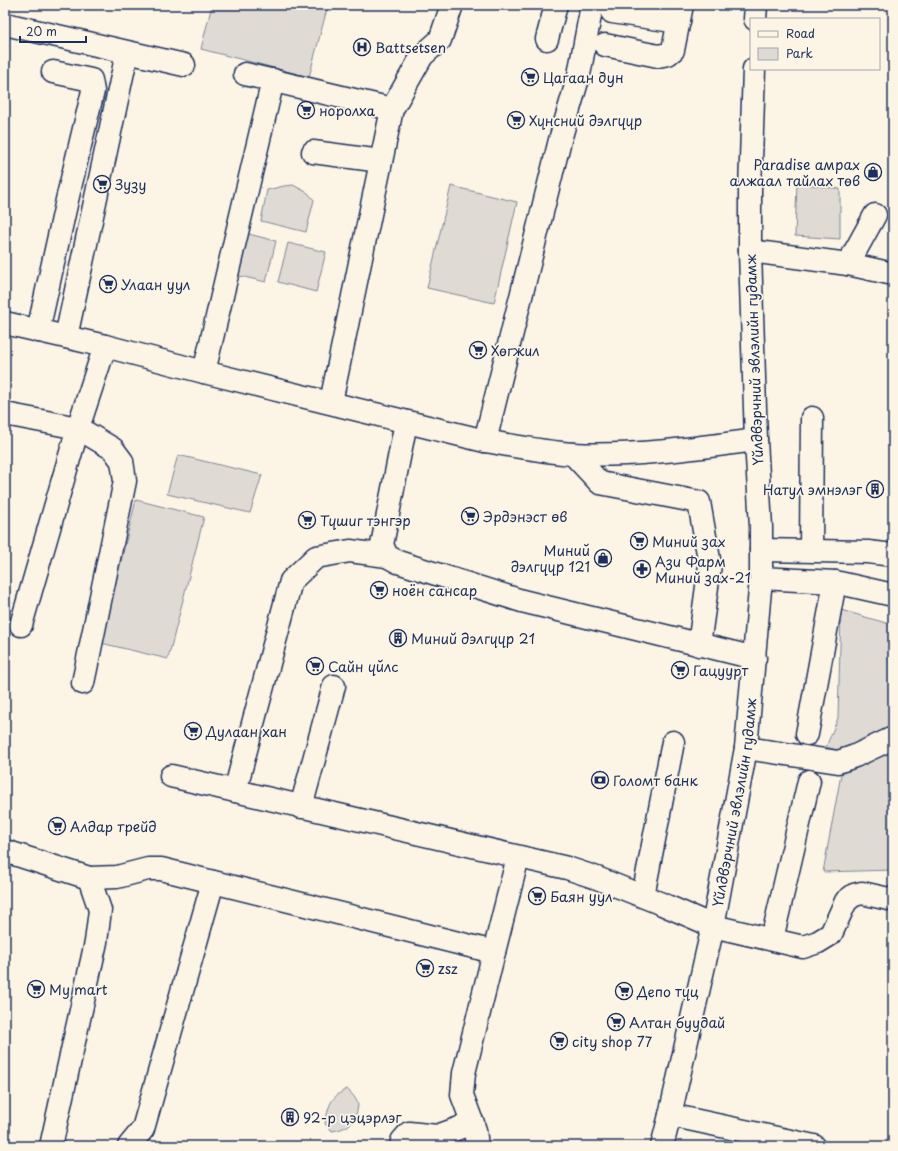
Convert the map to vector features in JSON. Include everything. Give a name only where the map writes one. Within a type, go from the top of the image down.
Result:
[{"type":"street","points":[[330,402],[392,109],[422,56],[440,40],[452,5]]},
{"type":"street","points":[[547,39],[556,5]]},
{"type":"street","points":[[485,441],[556,155],[579,75],[592,5]]},
{"type":"street","points":[[755,18],[756,5]]},
{"type":"street","points":[[605,45],[658,56],[668,54],[673,50],[680,13],[612,12]]},
{"type":"street","points":[[5,24],[184,66]]},
{"type":"street","points":[[66,337],[127,53]]},
{"type":"street","name":"Үйлдвэрчний эвлэлийн гудамж","points":[[662,1146],[713,926],[746,748],[755,658],[761,578],[761,550],[750,251],[750,190],[754,70]]},
{"type":"street","points":[[38,331],[67,200],[94,91],[90,80],[53,72]]},
{"type":"street","points":[[245,74],[392,109]]},
{"type":"street","points":[[204,372],[273,80]]},
{"type":"street","points":[[313,152],[381,161]]},
{"type":"street","points":[[848,264],[875,215]]},
{"type":"street","points":[[750,251],[848,264],[893,274]]},
{"type":"street","points":[[5,323],[105,346],[204,372],[485,441],[530,449],[573,454],[611,454],[649,452],[756,440]]},
{"type":"street","points":[[21,625],[78,428],[105,346]]},
{"type":"street","points":[[5,414],[78,428],[113,449],[122,461],[125,481],[83,683]]},
{"type":"street","points":[[811,550],[812,418]]},
{"type":"street","points":[[387,556],[382,545],[406,422]]},
{"type":"street","points":[[573,454],[600,483],[699,502],[710,566],[699,644]]},
{"type":"street","points":[[761,550],[868,552],[893,555]]},
{"type":"street","points":[[235,791],[291,582],[316,557],[350,551],[387,556],[398,562],[522,601],[755,658]]},
{"type":"street","points":[[761,578],[835,582],[893,595]]},
{"type":"street","points":[[807,734],[835,582]]},
{"type":"street","points":[[301,807],[334,686]]},
{"type":"street","points":[[746,748],[838,762],[855,756],[893,738]]},
{"type":"street","points":[[643,896],[673,742]]},
{"type":"street","points":[[170,776],[567,868],[643,896],[713,926],[803,947],[818,942],[831,934],[846,902],[854,895],[862,893],[893,900]]},
{"type":"street","points":[[772,940],[809,781]]},
{"type":"street","points":[[5,852],[89,878],[117,876],[154,868],[494,952]]},
{"type":"street","points":[[477,1146],[477,1138],[473,1123],[463,1100],[463,1082],[518,857]]},
{"type":"street","points":[[51,1146],[96,942],[100,910],[89,878]]},
{"type":"street","points":[[129,1146],[142,1129],[213,882]]},
{"type":"street","points":[[670,1115],[814,1146]]},
{"type":"street","points":[[401,1146],[402,1141],[409,1133],[437,1136],[473,1123]]},
{"type":"green space","points":[[212,5],[328,5],[309,77],[201,49]]},
{"type":"green space","points":[[797,183],[840,189],[840,239],[795,236]]},
{"type":"green space","points":[[293,185],[308,193],[314,200],[306,232],[261,221],[267,190]]},
{"type":"green space","points":[[451,186],[517,202],[494,303],[427,288]]},
{"type":"green space","points":[[237,231],[276,241],[266,282],[227,273]]},
{"type":"green space","points":[[288,243],[326,252],[316,292],[278,282]]},
{"type":"green space","points":[[178,455],[262,475],[250,513],[167,494]]},
{"type":"green space","points":[[136,500],[204,517],[168,659],[101,643]]},
{"type":"green space","points":[[841,610],[893,625],[893,728],[845,752],[826,747],[838,718]]},
{"type":"green space","points":[[881,749],[893,754],[893,870],[823,872],[842,769]]},
{"type":"green space","points":[[347,1089],[354,1096],[358,1106],[356,1116],[348,1126],[332,1131],[325,1124],[329,1107],[333,1099]]},
{"type":"place","name":"Battsetsen","points":[[362,47]]},
{"type":"place","name":"Цагаан дун","points":[[530,77]]},
{"type":"place","name":"норолха","points":[[306,110]]},
{"type":"place","name":"Хүнсний дэлгүүр","points":[[516,120]]},
{"type":"place","name":"Paradise амрах алжаал тайлах төв","points":[[873,172]]},
{"type":"place","name":"Зузу","points":[[102,184]]},
{"type":"place","name":"Улаан уул","points":[[108,284]]},
{"type":"place","name":"Хөгжил","points":[[478,350]]},
{"type":"place","name":"Натул эмнэлэг","points":[[875,489]]},
{"type":"place","name":"Эрдэнэст өв","points":[[470,516]]},
{"type":"place","name":"Түшиг тэнгэр","points":[[307,520]]},
{"type":"place","name":"Миний зах","points":[[639,541]]},
{"type":"place","name":"Миний дэлгүүр 121","points":[[603,558]]},
{"type":"place","name":"Ази Фарм Миний зах-21","points":[[642,569]]},
{"type":"place","name":"ноён сансар","points":[[379,590]]},
{"type":"place","name":"Миний дэлгүүр 21","points":[[398,638]]},
{"type":"place","name":"Сайн үйлс","points":[[315,666]]},
{"type":"place","name":"Гацуурт","points":[[680,670]]},
{"type":"place","name":"Дулаан хан","points":[[193,731]]},
{"type":"place","name":"Голомт банк","points":[[600,780]]},
{"type":"place","name":"Алдар трейд","points":[[57,826]]},
{"type":"place","name":"Баян уул","points":[[537,896]]},
{"type":"place","name":"zsz","points":[[425,968]]},
{"type":"place","name":"My mart","points":[[36,989]]},
{"type":"place","name":"Депо түц","points":[[624,991]]},
{"type":"place","name":"Алтан буудай","points":[[616,1022]]},
{"type":"place","name":"city shop 77","points":[[559,1041]]},
{"type":"place","name":"92-р цэцэрлэг","points":[[290,1117]]}]
